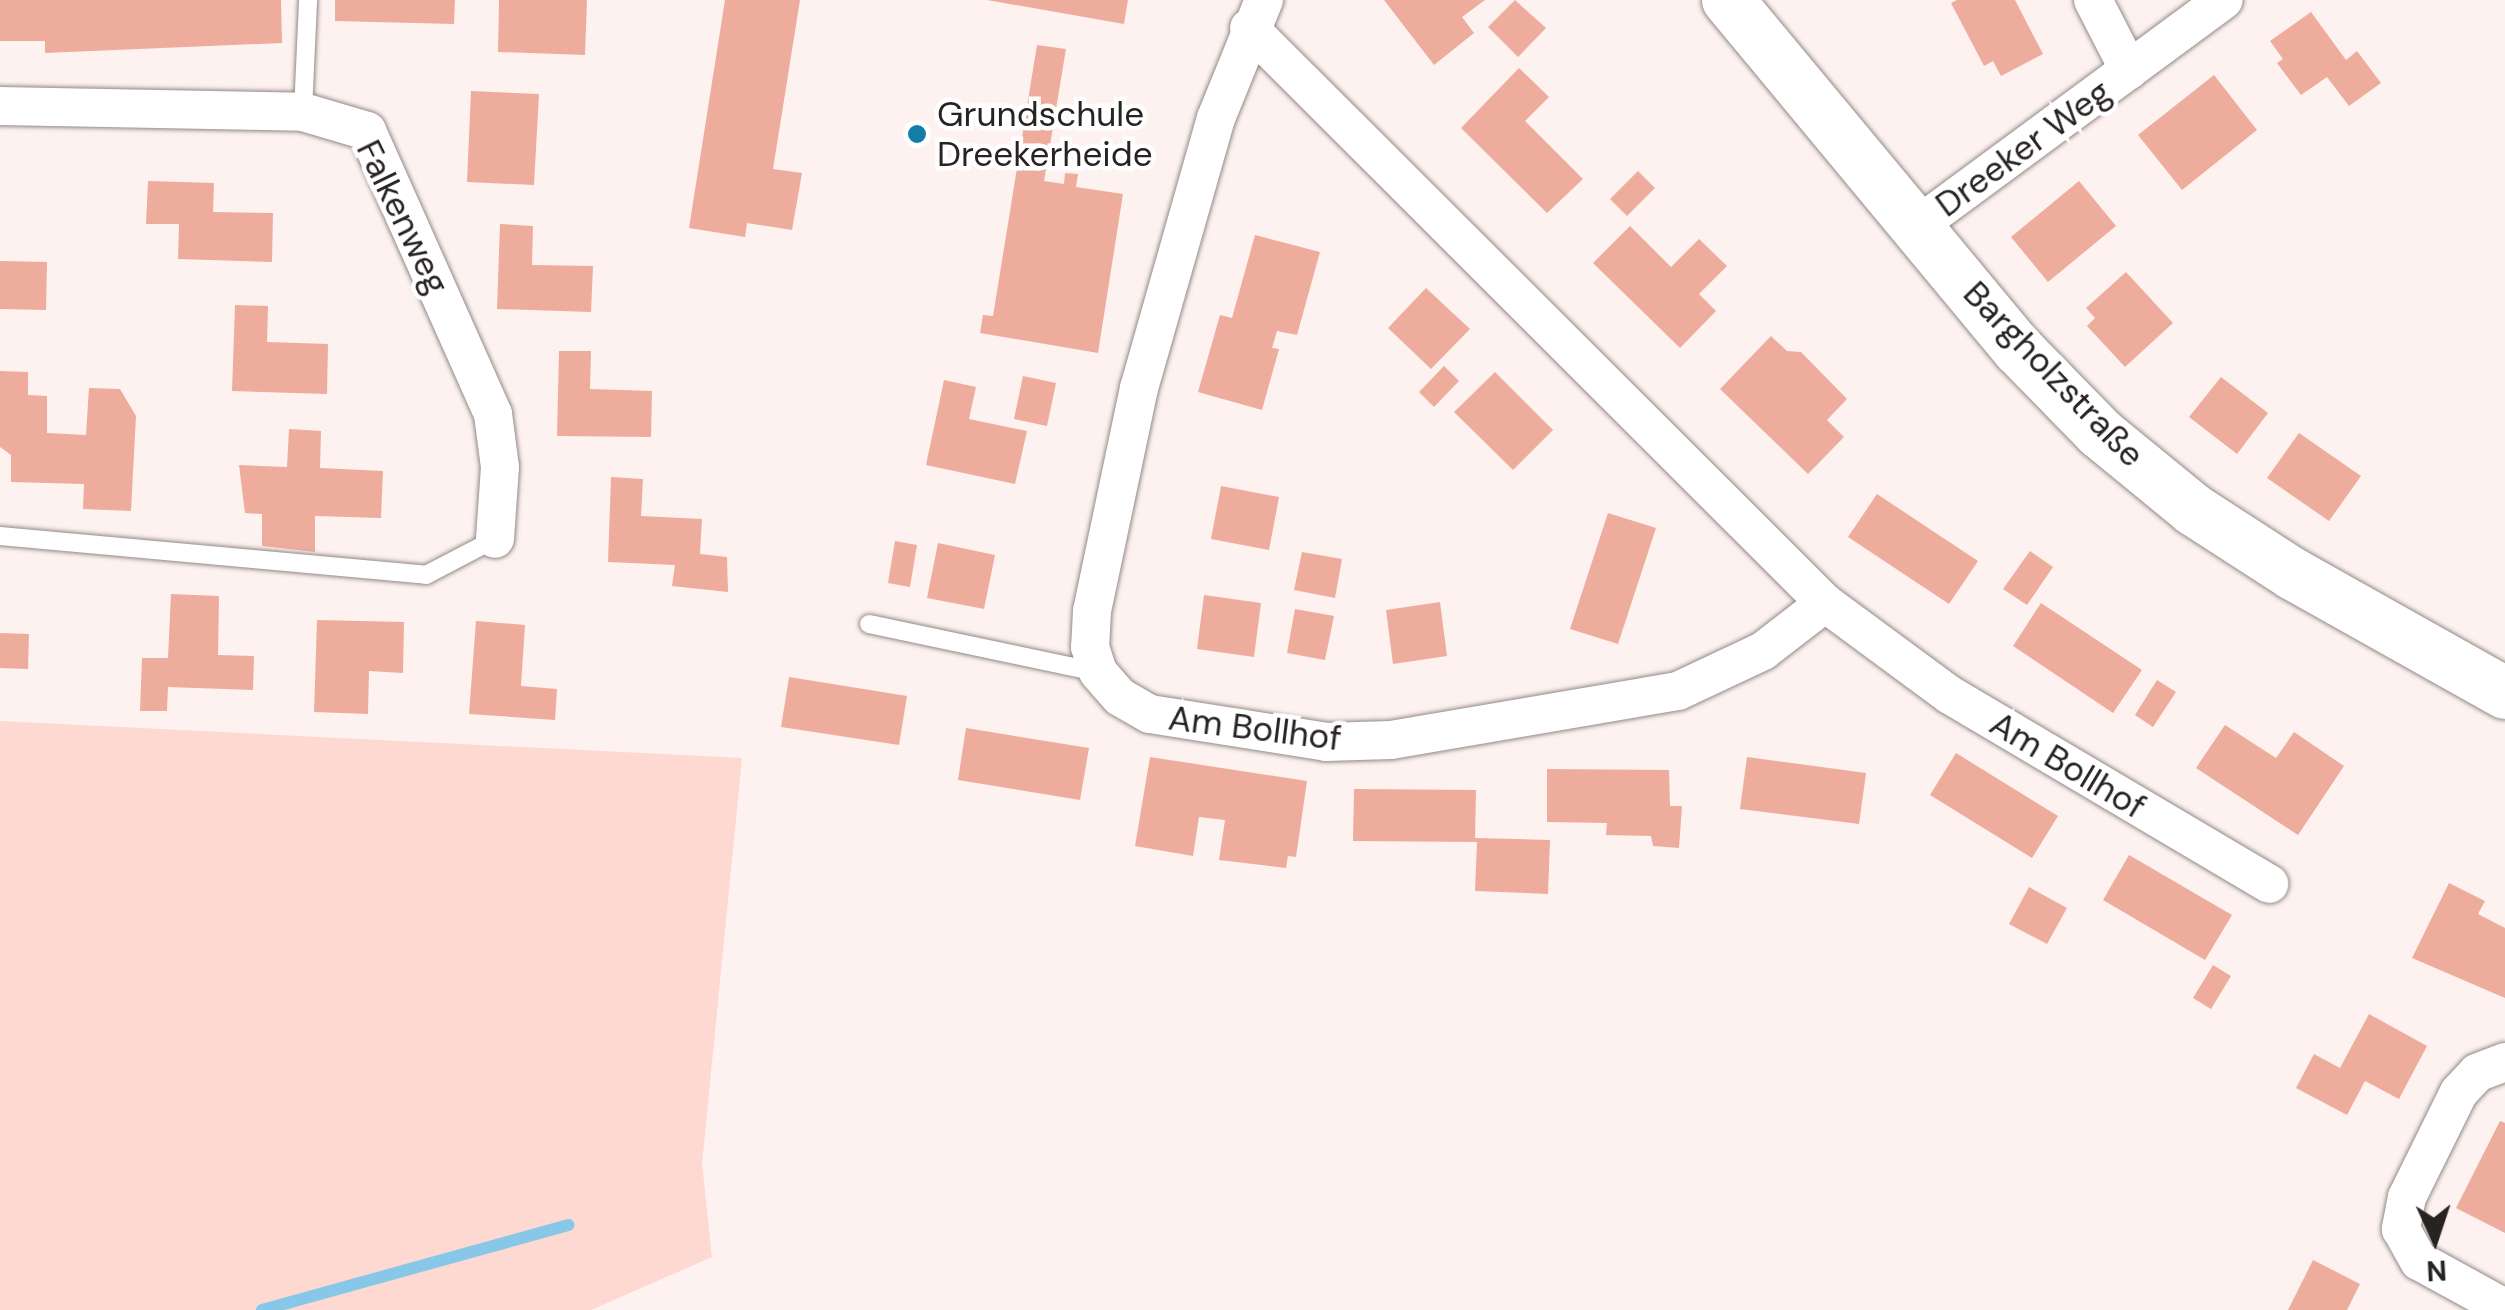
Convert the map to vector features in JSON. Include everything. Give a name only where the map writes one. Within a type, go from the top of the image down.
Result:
[{"type":"main road","name":"Bargholzstraße","points":[[1728,0],[2073,406],[2194,510],[2294,574],[2505,693]]},
{"type":"street","name":"Dreeker Weg","points":[[2093,0],[2129,70]]},
{"type":"street","name":"Dreeker Weg","points":[[1917,226],[2224,0]]},
{"type":"street","name":"Am Bollhof","points":[[1825,603],[1763,651],[1678,691],[1391,740],[1326,742],[1150,714],[1120,697],[1098,672],[1090,646],[1092,611],[1138,388],[1216,118],[1257,14],[1825,603],[1950,695],[2268,884]]},
{"type":"street","name":"Falkenweg","points":[[0,106],[303,112],[368,130],[493,414],[500,467],[495,539]]},
{"type":"street","points":[[2505,1062],[2477,1073],[2459,1092],[2407,1197],[2402,1229],[2419,1261],[2505,1308]]},
{"type":"lane","points":[[303,112],[308,0]]},
{"type":"lane","points":[[0,536],[426,574],[495,539]]},
{"type":"lane","points":[[868,624],[1098,672]]},
{"type":"shaded area","points":[[0,721],[742,758],[702,1164],[712,1257],[591,1310],[0,1310]]},
{"type":"building","points":[[0,0],[281,0],[282,43],[45,53],[45,41],[0,41]]},
{"type":"building","points":[[335,0],[455,0],[454,24],[335,21]]},
{"type":"building","points":[[499,0],[587,0],[585,55],[498,52]]},
{"type":"building","points":[[725,0],[800,0],[773,169],[802,173],[792,230],[747,223],[745,237],[689,228]]},
{"type":"building","points":[[987,0],[1128,0],[1124,24]]},
{"type":"building","points":[[1384,0],[1485,0],[1462,17],[1474,33],[1434,65]]},
{"type":"building","points":[[1515,0],[1546,28],[1518,57],[1488,27]]},
{"type":"building","points":[[2015,0],[2043,54],[2001,76],[1993,61],[1984,66],[1951,3]]},
{"type":"building","points":[[2311,12],[2346,60],[2357,51],[2381,83],[2349,106],[2327,77],[2301,95],[2277,63],[2283,59],[2270,41]]},
{"type":"building","points":[[1037,45],[1066,49],[1044,181],[1064,184],[1065,173],[1078,174],[1076,187],[1123,194],[1098,353],[980,333],[983,315],[993,316]]},
{"type":"building","points":[[1519,68],[1549,97],[1525,121],[1583,179],[1547,213],[1461,128]]},
{"type":"building","points":[[2214,75],[2257,130],[2182,190],[2138,135]]},
{"type":"building","points":[[471,91],[539,94],[534,185],[467,182]]},
{"type":"building","points":[[1638,171],[1655,188],[1627,216],[1610,199]]},
{"type":"building","points":[[148,181],[214,183],[213,212],[273,213],[272,262],[178,259],[179,224],[146,224]]},
{"type":"building","points":[[2079,181],[2116,226],[2048,282],[2011,237]]},
{"type":"building","points":[[500,224],[533,226],[532,265],[593,266],[591,312],[497,309]]},
{"type":"building","points":[[1630,226],[1671,267],[1699,239],[1727,266],[1699,294],[1716,311],[1680,348],[1593,263]]},
{"type":"building","points":[[1255,235],[1320,252],[1297,335],[1277,331],[1272,348],[1279,349],[1262,410],[1198,392],[1220,315],[1232,318]]},
{"type":"building","points":[[0,261],[47,262],[46,310],[0,309]]},
{"type":"building","points":[[2126,272],[2173,323],[2125,367],[2087,326],[2095,318],[2086,308]]},
{"type":"building","points":[[1426,288],[1470,329],[1431,369],[1388,328]]},
{"type":"building","points":[[235,305],[268,306],[267,342],[328,344],[327,394],[232,391]]},
{"type":"building","points":[[1771,336],[1787,351],[1801,352],[1847,399],[1827,420],[1844,437],[1808,474],[1720,389]]},
{"type":"building","points":[[559,351],[591,351],[590,389],[652,391],[651,437],[557,436]]},
{"type":"building","points":[[1444,366],[1459,381],[1434,407],[1419,392]]},
{"type":"building","points":[[0,371],[28,372],[28,395],[47,396],[47,433],[86,435],[89,388],[120,389],[136,416],[131,511],[83,509],[84,484],[11,482],[11,455],[0,447]]},
{"type":"building","points":[[1495,372],[1553,430],[1513,470],[1454,412]]},
{"type":"building","points":[[1023,376],[1056,383],[1047,426],[1014,419]]},
{"type":"building","points":[[2221,377],[2268,413],[2237,454],[2189,417]]},
{"type":"building","points":[[944,380],[976,387],[969,419],[1027,431],[1015,484],[926,465]]},
{"type":"building","points":[[289,429],[321,431],[320,468],[383,471],[381,518],[315,516],[315,552],[262,546],[262,514],[245,513],[239,465],[287,467]]},
{"type":"building","points":[[2299,433],[2361,476],[2329,521],[2267,478]]},
{"type":"building","points":[[611,477],[643,479],[641,516],[702,519],[700,554],[727,557],[728,592],[672,586],[675,565],[608,562]]},
{"type":"building","points":[[1221,486],[1279,497],[1269,550],[1211,539]]},
{"type":"building","points":[[1877,494],[1978,561],[1949,604],[1848,537]]},
{"type":"building","points":[[1608,513],[1656,528],[1618,644],[1570,629]]},
{"type":"building","points":[[895,541],[917,545],[910,587],[888,583]]},
{"type":"building","points":[[938,543],[995,555],[984,609],[927,598]]},
{"type":"building","points":[[2030,551],[2053,567],[2027,605],[2003,589]]},
{"type":"building","points":[[1302,552],[1342,559],[1335,598],[1294,590]]},
{"type":"building","points":[[171,594],[219,596],[218,655],[254,656],[253,690],[168,687],[167,711],[140,711],[142,658],[168,658]]},
{"type":"building","points":[[1204,595],[1261,603],[1254,657],[1197,649]]},
{"type":"building","points":[[1440,602],[1447,656],[1393,664],[1386,610]]},
{"type":"building","points":[[2041,603],[2142,670],[2113,713],[2013,646]]},
{"type":"building","points":[[1295,609],[1334,616],[1325,660],[1287,653]]},
{"type":"building","points":[[317,620],[404,622],[403,673],[369,671],[368,714],[314,712]]},
{"type":"building","points":[[476,621],[525,625],[521,686],[557,689],[555,720],[469,714]]},
{"type":"building","points":[[0,633],[29,634],[28,669],[0,668]]},
{"type":"building","points":[[789,677],[907,696],[899,745],[781,727]]},
{"type":"building","points":[[2157,680],[2176,692],[2153,727],[2135,715]]},
{"type":"building","points":[[2225,725],[2276,758],[2294,732],[2344,766],[2298,835],[2196,768]]},
{"type":"building","points":[[966,728],[1089,748],[1080,800],[958,780]]},
{"type":"building","points":[[1956,753],[2058,816],[2032,858],[1930,795]]},
{"type":"building","points":[[1150,757],[1307,781],[1296,857],[1288,856],[1286,868],[1219,860],[1225,820],[1199,817],[1193,856],[1135,846]]},
{"type":"building","points":[[1747,757],[1866,773],[1859,824],[1740,809]]},
{"type":"building","points":[[1547,769],[1669,770],[1670,806],[1682,806],[1679,848],[1653,846],[1651,836],[1606,835],[1607,823],[1547,822]]},
{"type":"building","points":[[1354,789],[1476,790],[1475,838],[1550,840],[1548,894],[1475,891],[1477,842],[1353,841]]},
{"type":"building","points":[[2129,855],[2232,915],[2205,960],[2103,900]]},
{"type":"building","points":[[2449,883],[2485,901],[2478,914],[2505,928],[2505,998],[2412,958]]},
{"type":"building","points":[[2029,887],[2067,908],[2047,944],[2009,924]]},
{"type":"building","points":[[2213,965],[2231,976],[2211,1009],[2193,998]]},
{"type":"building","points":[[2369,1014],[2427,1046],[2399,1099],[2365,1081],[2347,1115],[2296,1088],[2314,1054],[2340,1068]]},
{"type":"building","points":[[2500,1121],[2505,1123],[2505,1233],[2456,1208]]},
{"type":"building","points":[[2313,1260],[2360,1284],[2347,1310],[2288,1310]]},
{"type":"waterway","points":[[262,1310],[568,1225]]},
{"type":"place","name":"Grundschule Dreekerheide","points":[[917,134]]}]
